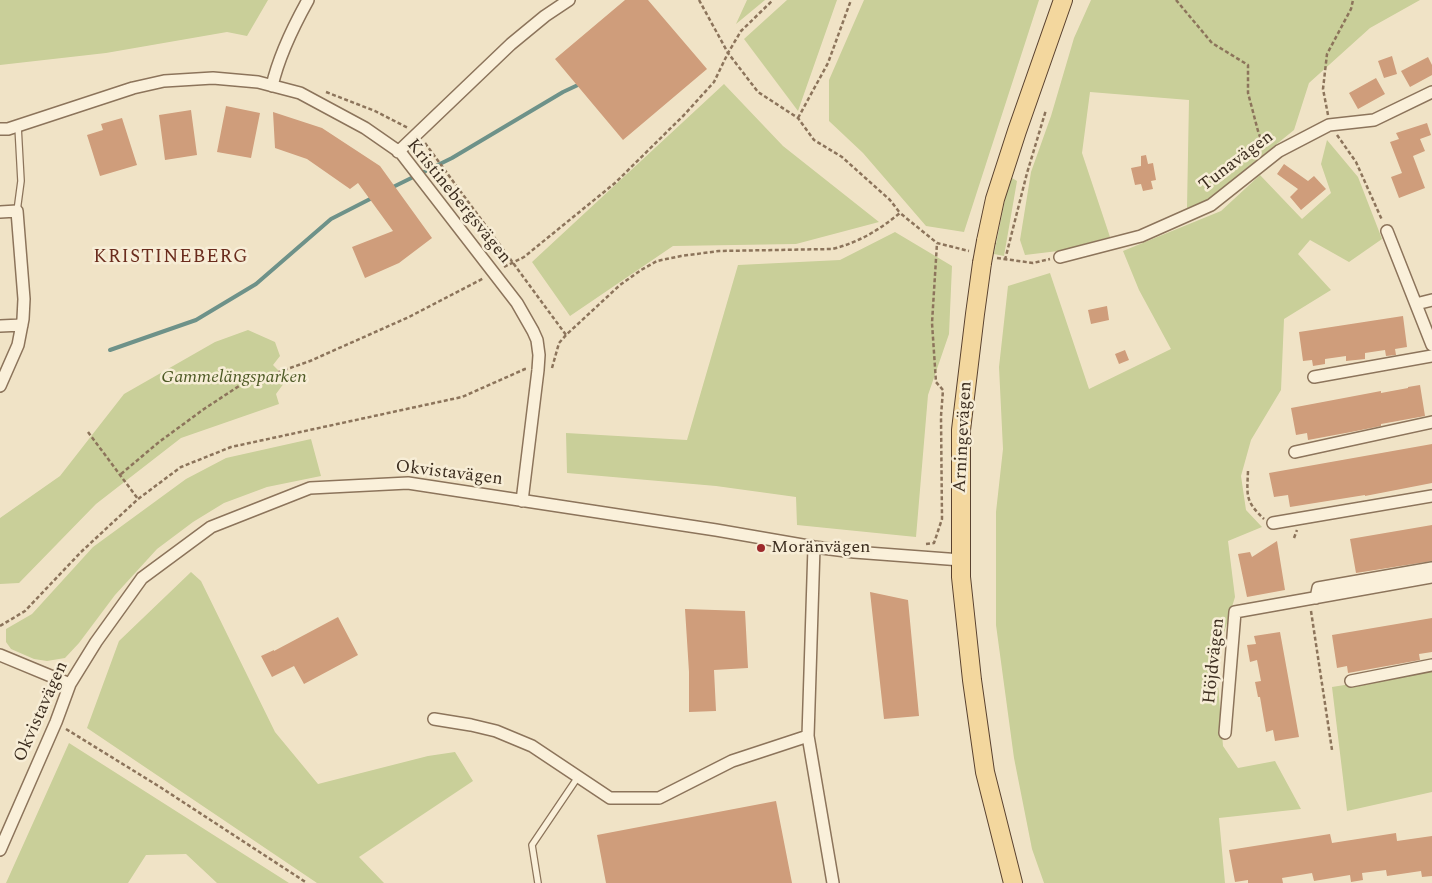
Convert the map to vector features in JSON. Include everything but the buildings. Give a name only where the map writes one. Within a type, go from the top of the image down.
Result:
[{"type":"main road","name":"Arningevägen","points":[[1013,883],[985,772],[972,680],[961,577],[960,430],[982,257],[995,199],[1063,0]]},
{"type":"street","points":[[272,86],[275,72],[291,32],[308,0]]},
{"type":"street","points":[[398,152],[511,44],[545,16],[569,0]]},
{"type":"street","name":"Kristinebergsvägen","points":[[0,130],[134,88],[164,81],[214,78],[258,82],[300,93],[365,128],[398,152],[517,303],[537,340],[538,370],[522,501]]},
{"type":"street","name":"Tunavägen","points":[[1060,257],[1141,236],[1211,205],[1279,151],[1329,124],[1374,120],[1432,92]]},
{"type":"street","points":[[0,212],[17,211],[24,299],[18,345],[0,386]]},
{"type":"street","points":[[1387,231],[1432,345]]},
{"type":"street","points":[[1416,304],[1432,300]]},
{"type":"street","points":[[0,326],[22,325]]},
{"type":"street","points":[[1314,377],[1432,356]]},
{"type":"street","points":[[1295,452],[1432,422]]},
{"type":"street","name":"Okvistavägen","points":[[0,850],[56,722],[70,684],[96,642],[142,578],[211,526],[310,488],[408,483],[716,530],[814,547],[961,560]]},
{"type":"street","points":[[1273,524],[1432,496]]},
{"type":"street","points":[[814,547],[808,736],[833,883]]},
{"type":"street","name":"Höjdvägen","points":[[1312,599],[1318,588],[1432,568]]},
{"type":"street","name":"Höjdvägen","points":[[1225,734],[1235,612],[1432,577]]},
{"type":"street","points":[[0,655],[70,684]]},
{"type":"street","points":[[1351,681],[1432,665]]},
{"type":"street","points":[[434,719],[471,725],[505,734],[532,746],[610,798],[659,798],[732,761],[808,736]]},
{"type":"lane","points":[[17,211],[21,181],[18,125]]},
{"type":"lane","points":[[538,883],[532,845],[578,777]]},
{"type":"path","points":[[699,0],[728,53],[758,92],[798,118],[814,140],[842,157],[890,200],[900,213],[937,243],[982,257],[1005,260],[1033,263],[1060,257]]},
{"type":"path","points":[[121,474],[204,409],[239,386],[310,361],[409,317],[524,258],[616,183],[684,115],[714,82],[741,31],[773,0]]},
{"type":"path","points":[[798,118],[828,63],[851,0]]},
{"type":"path","points":[[1176,0],[1212,43],[1248,65],[1248,93],[1268,159]]},
{"type":"path","points":[[1352,0],[1350,9],[1327,54],[1323,89],[1329,124],[1356,162],[1387,231]]},
{"type":"path","points":[[1005,260],[1046,110]]},
{"type":"path","points":[[0,626],[25,611],[82,552],[138,499],[181,467],[231,447],[462,397],[525,369],[551,370],[559,342],[620,285],[657,261],[719,251],[832,249],[848,245],[862,238],[887,224],[900,213]]},
{"type":"path","points":[[925,544],[934,544],[942,519],[941,416],[943,390],[936,382],[932,323],[937,243]]},
{"type":"path","points":[[88,432],[138,499]]},
{"type":"path","points":[[1248,471],[1247,497],[1253,508],[1265,520],[1273,524]]},
{"type":"path","points":[[1312,599],[1332,750]]},
{"type":"path","points":[[56,722],[169,792],[307,883]]},
{"type":"green space","points":[[0,0],[268,0],[247,36],[227,32],[106,53],[0,65]]},
{"type":"green space","points":[[747,0],[765,0],[736,24]]},
{"type":"green space","points":[[787,0],[837,0],[798,111],[744,39]]},
{"type":"green space","points":[[864,0],[1039,0],[964,232],[926,226],[863,153],[829,121],[829,80]]},
{"type":"green space","points":[[1091,0],[1420,0],[1370,28],[1309,83],[1294,130],[1209,199],[1187,208],[1189,100],[1090,92],[1082,153],[1110,237],[1058,251],[1025,255],[1020,240],[1031,172],[1051,116],[1074,38]]},
{"type":"green space","points":[[724,84],[783,146],[879,222],[796,244],[673,246],[570,316],[532,262]]},
{"type":"green space","points":[[1327,140],[1358,177],[1382,239],[1349,262],[1310,240],[1298,254],[1331,290],[1284,319],[1281,390],[1251,440],[1241,476],[1246,510],[1262,527],[1228,541],[1235,597],[1216,659],[1223,746],[1238,768],[1275,761],[1301,809],[1219,818],[1225,883],[1044,883],[1032,849],[1014,758],[996,625],[996,512],[1003,449],[999,367],[1008,286],[1050,273],[1089,389],[1171,349],[1139,290],[1123,251],[1221,211],[1260,175],[1302,219],[1331,193],[1321,164]]},
{"type":"green space","points":[[1012,178],[1017,181],[1004,256],[994,254],[1006,194]]},
{"type":"green space","points":[[895,232],[952,266],[949,334],[928,395],[916,537],[797,525],[796,497],[716,486],[567,473],[566,433],[687,440],[738,265],[840,260]]},
{"type":"green space","name":"Gammelängsparken","points":[[248,330],[275,342],[280,356],[273,365],[287,379],[276,394],[279,404],[181,438],[96,504],[19,583],[0,584],[0,518],[60,476],[124,394],[215,342]]},
{"type":"green space","points":[[311,439],[321,476],[267,487],[224,503],[193,522],[157,549],[115,595],[79,643],[65,658],[47,661],[34,659],[11,649],[6,642],[6,629],[32,614],[93,547],[186,479],[226,458]]},
{"type":"green space","points":[[191,572],[201,581],[275,732],[318,784],[428,756],[455,752],[473,781],[359,857],[384,883],[317,883],[87,728],[119,641]]},
{"type":"green space","points":[[1432,671],[1432,792],[1347,811],[1332,687]]},
{"type":"green space","points":[[69,743],[289,883],[217,883],[186,854],[146,855],[128,883],[6,883]]},
{"type":"waterway","points":[[391,188],[452,158],[563,92],[580,84]]},
{"type":"waterway","points":[[110,350],[196,320],[256,284],[331,219],[374,197]]},
{"type":"place","name":"Moränvägen","points":[[761,548]]},
{"type":"district","name":"KRISTINEBERG","points":[[171,258]]}]
